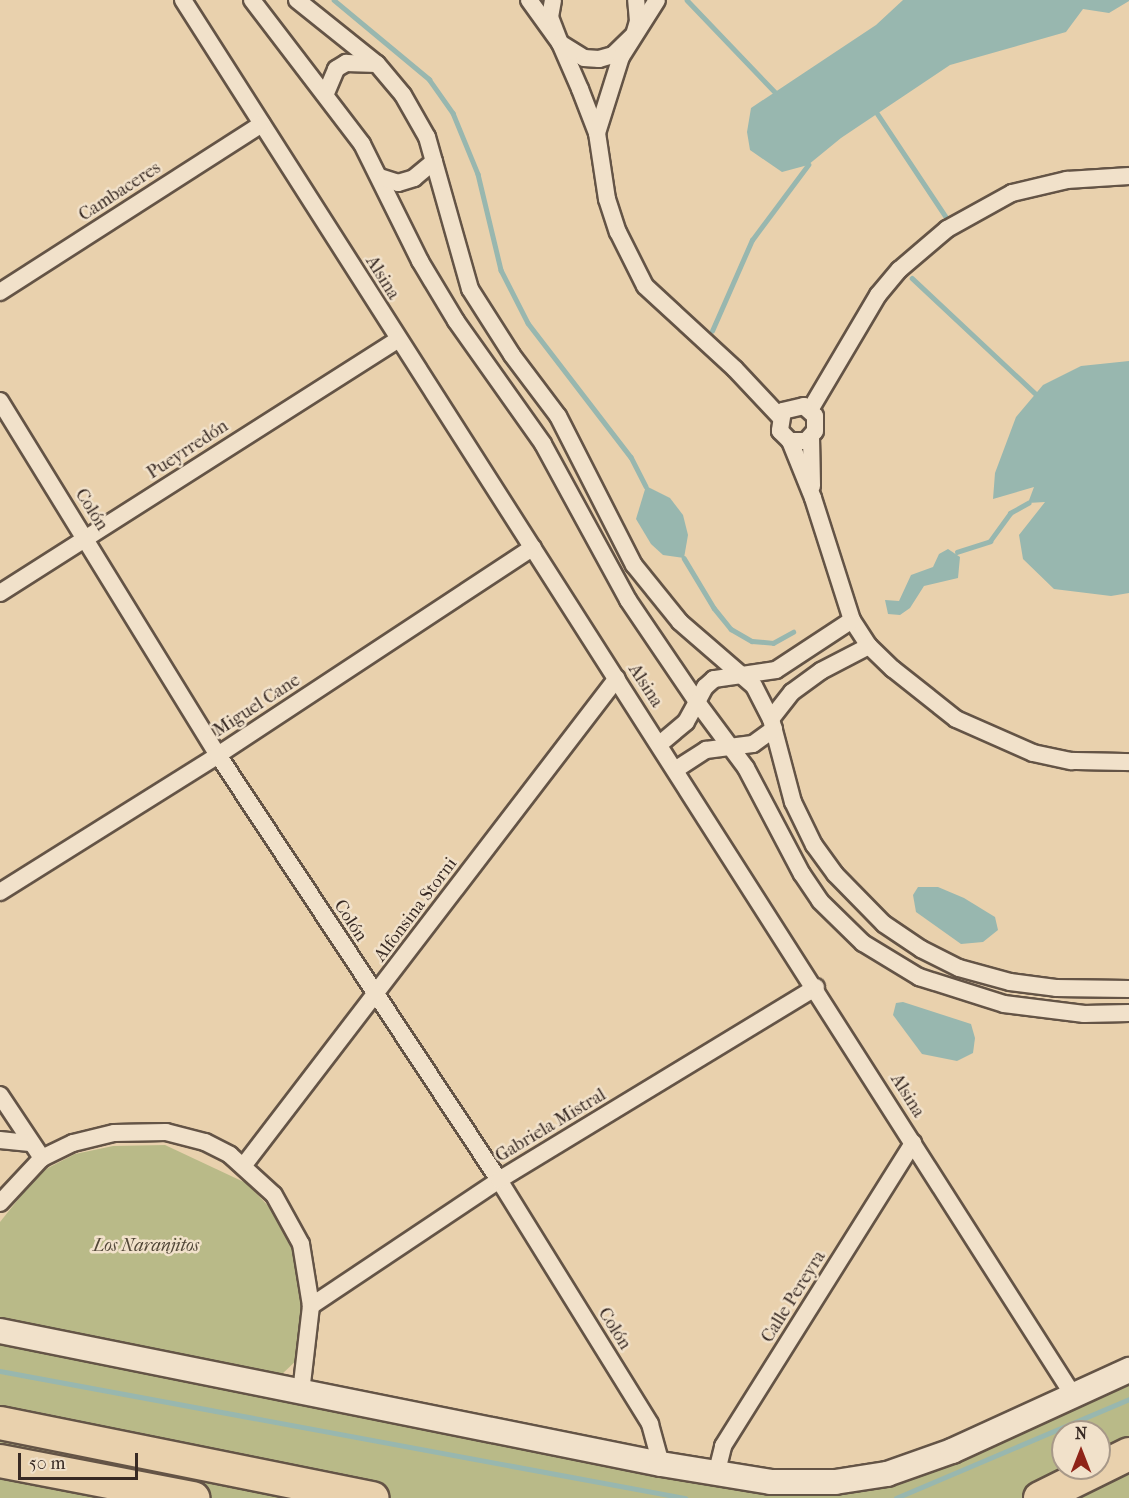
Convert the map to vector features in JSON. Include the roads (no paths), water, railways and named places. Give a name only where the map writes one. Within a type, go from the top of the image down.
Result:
[{"type":"highway","points":[[0,1423],[373,1498]]},
{"type":"highway","points":[[1040,1498],[1129,1454]]},
{"type":"highway","points":[[0,1461],[193,1498]]},
{"type":"street","name":"Alsina","points":[[183,0],[398,339],[816,987],[1073,1395]]},
{"type":"street","points":[[252,0],[326,93],[380,177],[405,234],[438,291],[543,444],[628,600],[697,702],[746,768],[802,874],[820,901],[863,943],[918,977],[1004,1004],[1084,1014],[1129,1013]]},
{"type":"street","points":[[297,0],[377,64],[416,115],[434,161],[470,289],[512,355],[558,416],[634,565],[680,622],[740,674],[764,702],[773,724],[785,781],[814,845],[835,874],[884,924],[921,949],[959,968],[1010,982],[1056,988],[1129,989]]},
{"type":"street","points":[[529,0],[560,43],[584,58],[599,59],[613,55],[634,35],[638,21],[636,0]]},
{"type":"street","points":[[553,0],[550,16],[597,133],[608,199],[618,232],[645,286],[735,369],[780,417],[780,431],[790,441],[813,498],[852,620],[869,646],[927,699],[988,734],[1033,753],[1071,761],[1129,762]]},
{"type":"street","points":[[597,133],[621,57],[657,0]]},
{"type":"street","points":[[326,93],[336,69],[346,63],[377,64]]},
{"type":"street","name":"Cambaceres","points":[[0,292],[262,124]]},
{"type":"street","points":[[380,177],[398,183],[414,178],[434,161]]},
{"type":"street","points":[[810,410],[878,295],[899,270],[947,229],[1012,194],[1084,177],[1129,176]]},
{"type":"street","name":"Pueyrredón","points":[[0,593],[398,339]]},
{"type":"street","name":"Colón","points":[[0,400],[219,755],[375,996],[499,1180],[650,1424],[662,1464]]},
{"type":"street","points":[[780,417],[796,405],[810,410],[816,423],[811,437],[813,498]]},
{"type":"street","points":[[790,441],[801,442],[811,437]]},
{"type":"street","name":"Miguel Cane","points":[[0,892],[219,755],[533,548]]},
{"type":"street","points":[[660,744],[686,722],[705,687],[714,680],[776,670],[852,620]]},
{"type":"street","points":[[675,770],[696,754],[728,745],[753,744],[773,724],[792,692],[821,671],[869,646]]},
{"type":"street","name":"Alfonsina Storni","points":[[244,1165],[616,678]]},
{"type":"street","name":"Gabriela Mistral","points":[[311,1306],[499,1180],[816,987]]},
{"type":"street","points":[[0,1095],[42,1158]]},
{"type":"street","points":[[0,1203],[42,1158],[73,1143],[114,1133],[166,1132],[205,1142],[244,1165],[274,1195],[292,1222],[308,1272],[311,1306],[301,1393]]},
{"type":"street","points":[[0,1140],[30,1143]]},
{"type":"street","name":"Calle Pereyra","points":[[716,1475],[723,1446],[914,1143]]},
{"type":"street","points":[[0,1330],[301,1393],[716,1475],[771,1482],[836,1482],[887,1474],[952,1451],[1129,1370]]},
{"type":"water","points":[[903,0],[1129,1],[1109,13],[1083,9],[1066,32],[950,65],[841,138],[808,165],[782,172],[750,150],[747,132],[751,108],[876,25]]},
{"type":"water","points":[[1129,361],[1129,593],[1111,596],[1054,589],[1023,559],[1019,535],[1045,502],[1028,503],[1034,487],[993,499],[995,473],[1016,417],[1043,385],[1081,366]]},
{"type":"water","points":[[646,486],[670,498],[683,515],[688,535],[684,558],[663,555],[651,544],[636,519]]},
{"type":"water","points":[[948,549],[960,557],[958,578],[924,586],[910,608],[900,615],[888,614],[885,600],[899,601],[911,575],[933,567],[939,554]]},
{"type":"water","points":[[918,887],[938,887],[964,898],[995,917],[998,930],[983,942],[961,944],[916,912],[913,895]]},
{"type":"water","points":[[903,1002],[971,1024],[975,1038],[973,1053],[957,1061],[922,1054],[893,1015],[896,1003]]},
{"type":"waterway","points":[[334,0],[429,79],[453,113],[478,174],[501,270],[528,323],[631,457],[646,486]]},
{"type":"waterway","points":[[687,0],[775,92]]},
{"type":"waterway","points":[[877,113],[948,220]]},
{"type":"waterway","points":[[712,331],[752,240],[808,165]]},
{"type":"waterway","points":[[912,278],[1035,393]]},
{"type":"waterway","points":[[957,552],[990,541],[1010,513],[1028,503]]},
{"type":"waterway","points":[[684,558],[714,608],[731,629],[752,641],[773,643],[793,632]]},
{"type":"waterway","points":[[0,1371],[685,1498]]},
{"type":"waterway","points":[[896,1498],[1129,1399]]},
{"type":"park label","name":"Los Naranjitos","points":[[146,1246]]}]
